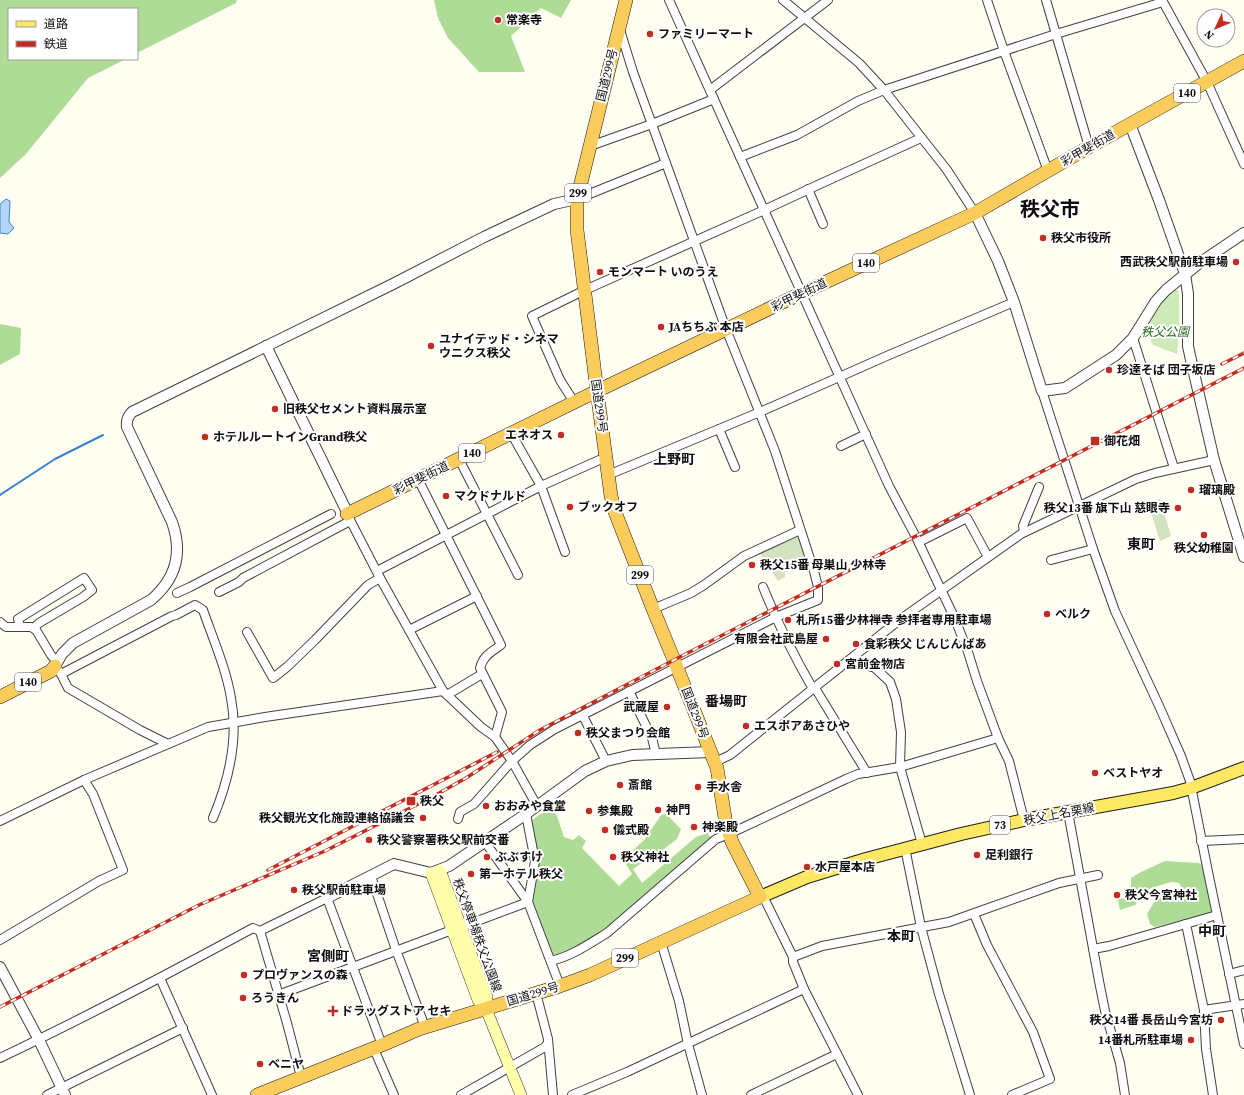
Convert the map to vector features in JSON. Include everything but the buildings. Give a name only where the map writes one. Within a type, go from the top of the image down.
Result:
[{"type":"highway","name":"国道299号","points":[[257,1095],[425,1027],[536,994],[590,975],[762,896],[735,850],[725,818],[717,768],[615,512],[611,496],[596,391],[578,230],[577,199],[626,0]]},
{"type":"highway","name":"彩甲斐街道","points":[[349,516],[418,479],[596,391],[975,213],[1089,146],[1244,61]]},
{"type":"highway","name":"140","points":[[0,697],[58,667]]},
{"type":"main road","name":"秩父上名栗線","points":[[762,896],[807,877],[905,848],[1024,820],[1192,788],[1244,768]]},
{"type":"main road","name":"秩父停車場秩父公園線","points":[[435,872],[456,929],[478,1000],[486,1009],[521,1095]]},
{"type":"street","points":[[669,0],[889,486],[919,542],[955,619],[998,738],[1009,761],[1024,820]]},
{"type":"street","points":[[783,0],[859,63],[884,90],[949,173],[975,213],[998,261],[1014,302],[1079,507],[1114,611],[1174,739],[1192,788],[1201,841],[1229,974],[1240,1004],[1244,1044]]},
{"type":"street","points":[[710,90],[828,0]]},
{"type":"street","points":[[987,0],[1048,171]]},
{"type":"street","points":[[1046,0],[1089,146]]},
{"type":"street","points":[[740,157],[797,136],[858,101],[884,90],[1162,1],[1207,82],[1244,164]]},
{"type":"street","points":[[458,819],[460,812],[474,804],[512,761],[530,745],[555,729],[776,617],[818,600],[818,587],[814,571],[775,451],[726,329],[633,72],[619,28]]},
{"type":"street","points":[[590,146],[652,124],[714,99]]},
{"type":"street","points":[[1130,124],[1185,274],[1188,294],[1188,346],[1190,356],[1214,460],[1244,557]]},
{"type":"street","points":[[574,402],[560,380],[532,316],[585,290],[922,138]]},
{"type":"street","points":[[58,667],[62,654],[73,643],[151,600],[160,593],[171,576],[175,566],[177,555],[176,532],[127,427],[126,422],[132,412],[540,210],[564,201],[577,199],[666,163]]},
{"type":"street","points":[[808,189],[823,224]]},
{"type":"street","points":[[1042,390],[1065,388],[1116,355],[1133,338],[1161,295],[1185,274],[1244,233]]},
{"type":"street","points":[[608,475],[760,412],[889,354],[1014,302]]},
{"type":"street","points":[[1133,338],[1174,468]]},
{"type":"street","points":[[266,346],[379,575],[445,693],[481,727],[495,737],[512,761],[537,806]]},
{"type":"street","points":[[719,429],[735,467]]},
{"type":"street","points":[[511,433],[541,486],[565,552]]},
{"type":"street","points":[[841,446],[866,434]]},
{"type":"street","points":[[247,632],[273,678],[315,640],[379,575],[446,535],[541,486],[606,457]]},
{"type":"street","points":[[459,459],[518,575]]},
{"type":"street","points":[[0,1058],[39,1040],[160,978],[253,928],[260,931],[394,864],[435,872],[449,866],[526,814],[585,771],[606,761],[632,755],[656,754],[713,757],[730,754],[898,621],[1024,532],[1146,475],[1214,460]]},
{"type":"street","points":[[418,479],[501,645],[486,655],[481,662],[480,668],[502,712],[495,737]]},
{"type":"street","points":[[1024,532],[1023,526],[1039,487]]},
{"type":"street","points":[[177,593],[331,514]]},
{"type":"street","points":[[219,592],[239,582],[242,578],[349,516]]},
{"type":"street","points":[[919,542],[966,518],[988,557]]},
{"type":"street","points":[[653,609],[691,593],[744,556],[800,530]]},
{"type":"street","points":[[1051,560],[1093,549]]},
{"type":"street","points":[[20,626],[18,619],[84,578],[92,590],[39,623],[34,628]]},
{"type":"street","points":[[763,587],[800,666],[867,773]]},
{"type":"street","points":[[409,630],[477,596]]},
{"type":"street","points":[[58,667],[176,615],[195,605],[203,610],[226,674],[232,698],[234,723],[234,742],[225,786],[213,818]]},
{"type":"street","points":[[0,622],[6,627],[20,626],[34,628],[38,632],[58,667],[68,688],[140,730],[168,744]]},
{"type":"street","points":[[854,656],[860,663],[875,668],[890,682],[896,699],[901,732],[900,767],[922,844]]},
{"type":"street","points":[[0,821],[84,780],[208,727],[265,717],[445,693],[482,674]]},
{"type":"street","points":[[629,691],[652,738],[656,754]]},
{"type":"street","points":[[583,716],[606,761]]},
{"type":"street","points":[[551,962],[564,958],[607,933],[716,839],[858,774],[900,767],[998,738]]},
{"type":"street","points":[[0,940],[99,881],[123,870],[93,794],[84,780]]},
{"type":"street","points":[[1068,812],[1079,878],[1105,1010],[1120,1062],[1125,1095]]},
{"type":"street","points":[[526,814],[535,861],[528,902]]},
{"type":"street","points":[[1201,841],[1244,839]]},
{"type":"street","points":[[485,842],[528,902],[560,986]]},
{"type":"street","points":[[905,848],[921,927],[970,1095]]},
{"type":"street","points":[[793,957],[822,946],[949,922],[1059,883],[1098,875]]},
{"type":"street","points":[[371,876],[396,950],[425,1027]]},
{"type":"street","points":[[762,896],[793,957],[793,962],[804,989],[858,1095]]},
{"type":"street","points":[[326,898],[353,967],[394,1095]]},
{"type":"street","points":[[278,995],[528,902]]},
{"type":"street","points":[[974,914],[987,945],[1033,1032],[1050,1079],[1012,1095]]},
{"type":"street","points":[[1093,949],[1109,946],[1217,915]]},
{"type":"street","points":[[1186,924],[1204,1010],[1206,1049],[1213,1095]]},
{"type":"street","points":[[260,931],[301,1077]]},
{"type":"street","points":[[661,942],[679,1001],[688,1044],[702,1095]]},
{"type":"street","points":[[0,967],[39,1040],[63,1091]]},
{"type":"street","points":[[1229,974],[1244,970]]},
{"type":"street","points":[[160,978],[212,1095]]},
{"type":"street","points":[[572,1095],[627,1072],[804,989]]},
{"type":"street","points":[[536,994],[548,1043],[553,1095]]},
{"type":"street","points":[[1204,1010],[1240,1004]]},
{"type":"street","points":[[47,1095],[63,1091],[183,1028]]},
{"type":"street","points":[[462,1095],[545,1047],[548,1043]]},
{"type":"street","points":[[751,1095],[837,1054]]},
{"type":"green space","points":[[0,0],[237,0],[236,3],[138,52],[138,8],[8,8],[8,60],[124,60],[88,78],[26,154],[0,178]]},
{"type":"green space","points":[[434,0],[571,0],[561,18],[541,8],[511,36],[525,72],[479,72],[448,38],[438,18]]},
{"type":"green space","name":"秩父公園","points":[[1175,290],[1178,290],[1179,295],[1179,332],[1177,354],[1153,345],[1151,342],[1151,321],[1171,291],[1173,293]]},
{"type":"green space","points":[[0,324],[21,328],[20,354],[0,365]]},
{"type":"green space","points":[[1160,499],[1171,536],[1160,541],[1148,503]]},
{"type":"green space","points":[[798,534],[808,562],[785,572],[785,577],[778,581],[759,552]]},
{"type":"green space","points":[[550,807],[557,816],[564,837],[573,840],[579,835],[586,841],[582,848],[619,886],[632,874],[624,861],[645,839],[661,815],[666,814],[681,829],[677,839],[647,862],[643,862],[633,869],[642,883],[696,837],[708,833],[709,836],[713,837],[606,929],[592,939],[556,957],[551,955],[531,897],[538,861],[531,821]]},
{"type":"green space","points":[[1165,861],[1199,863],[1202,865],[1214,912],[1155,927],[1150,924],[1147,914],[1156,899],[1178,894],[1182,888],[1179,883],[1172,882],[1139,892],[1135,905],[1120,910],[1118,900],[1129,895],[1131,878]]},
{"type":"water","points":[[6,199],[10,201],[9,222],[14,228],[8,234],[0,233],[0,204]]},
{"type":"waterway","points":[[0,495],[55,459],[103,435]]},
{"type":"railway","points":[[1222,364],[1244,353]]},
{"type":"railway","points":[[0,1007],[199,905],[325,851],[434,796],[466,778],[540,730],[1244,368]]},
{"type":"railway","points":[[268,870],[497,752]]},
{"type":"place","name":"常楽寺","points":[[498,20]]},
{"type":"place","name":"ファミリーマート","points":[[650,34]]},
{"type":"place","name":"秩父市役所","points":[[1043,238]]},
{"type":"place","name":"西武秩父駅前駐車場","points":[[1236,262]]},
{"type":"place","name":"モンマート いのうえ","points":[[600,272]]},
{"type":"place","name":"JAちちぶ 本店","points":[[661,327]]},
{"type":"place","name":"ユナイテッド・シネマ ウニクス秩父","points":[[431,346]]},
{"type":"place","name":"珍達そば 団子坂店","points":[[1109,370]]},
{"type":"place","name":"旧秩父セメント資料展示室","points":[[275,409]]},
{"type":"place","name":"エネオス","points":[[561,435]]},
{"type":"place","name":"ホテルルートインGrand秩父","points":[[205,437]]},
{"type":"place","name":"御花畑","points":[[1095,441]]},
{"type":"place","name":"瑠璃殿","points":[[1191,490]]},
{"type":"place","name":"マクドナルド","points":[[446,496]]},
{"type":"place","name":"ブックオフ","points":[[570,507]]},
{"type":"place","name":"秩父13番 旗下山 慈眼寺","points":[[1178,508]]},
{"type":"place","name":"秩父幼稚園","points":[[1204,535]]},
{"type":"place","name":"秩父15番 母巣山 少林寺","points":[[752,565]]},
{"type":"place","name":"ベルク","points":[[1047,614]]},
{"type":"place","name":"札所15番少林禅寺 参拝者専用駐車場","points":[[788,620]]},
{"type":"place","name":"有限会社武島屋","points":[[826,639]]},
{"type":"place","name":"食彩秩父 じんじんばあ","points":[[856,644]]},
{"type":"place","name":"宮前金物店","points":[[837,664]]},
{"type":"place","name":"武蔵屋","points":[[667,707]]},
{"type":"place","name":"エスポアあさひや","points":[[746,726]]},
{"type":"place","name":"秩父まつり会館","points":[[578,733]]},
{"type":"place","name":"ベストヤオ","points":[[1095,773]]},
{"type":"place","name":"斎館","points":[[620,785]]},
{"type":"place","name":"手水舎","points":[[698,787]]},
{"type":"place","name":"秩父","points":[[411,801]]},
{"type":"place","name":"おおみや食堂","points":[[486,806]]},
{"type":"place","name":"神門","points":[[658,810]]},
{"type":"place","name":"参集殿","points":[[589,811]]},
{"type":"place","name":"秩父観光文化施設連絡協議会","points":[[423,818]]},
{"type":"place","name":"神楽殿","points":[[694,827]]},
{"type":"place","name":"儀式殿","points":[[605,830]]},
{"type":"place","name":"秩父警察署秩父駅前交番","points":[[369,840]]},
{"type":"place","name":"足利銀行","points":[[977,855]]},
{"type":"place","name":"ぶぶすけ","points":[[487,857]]},
{"type":"place","name":"秩父神社","points":[[613,857]]},
{"type":"place","name":"水戸屋本店","points":[[807,867]]},
{"type":"place","name":"第一ホテル秩父","points":[[471,874]]},
{"type":"place","name":"秩父駅前駐車場","points":[[294,890]]},
{"type":"place","name":"秩父今宮神社","points":[[1117,895]]},
{"type":"place","name":"プロヴァンスの森","points":[[244,975]]},
{"type":"place","name":"ろうきん","points":[[243,998]]},
{"type":"place","name":"ドラッグストア セキ","points":[[333,1011]]},
{"type":"place","name":"秩父14番 長岳山今宮坊","points":[[1221,1020]]},
{"type":"place","name":"14番札所駐車場","points":[[1191,1040]]},
{"type":"place","name":"ベニヤ","points":[[260,1064]]},
{"type":"district","name":"秩父市","points":[[1050,209]]},
{"type":"district","name":"上野町","points":[[674,459]]},
{"type":"district","name":"東町","points":[[1141,544]]},
{"type":"district","name":"番場町","points":[[726,701]]},
{"type":"district","name":"中町","points":[[1212,931]]},
{"type":"district","name":"本町","points":[[901,936]]},
{"type":"district","name":"宮側町","points":[[328,956]]}]
